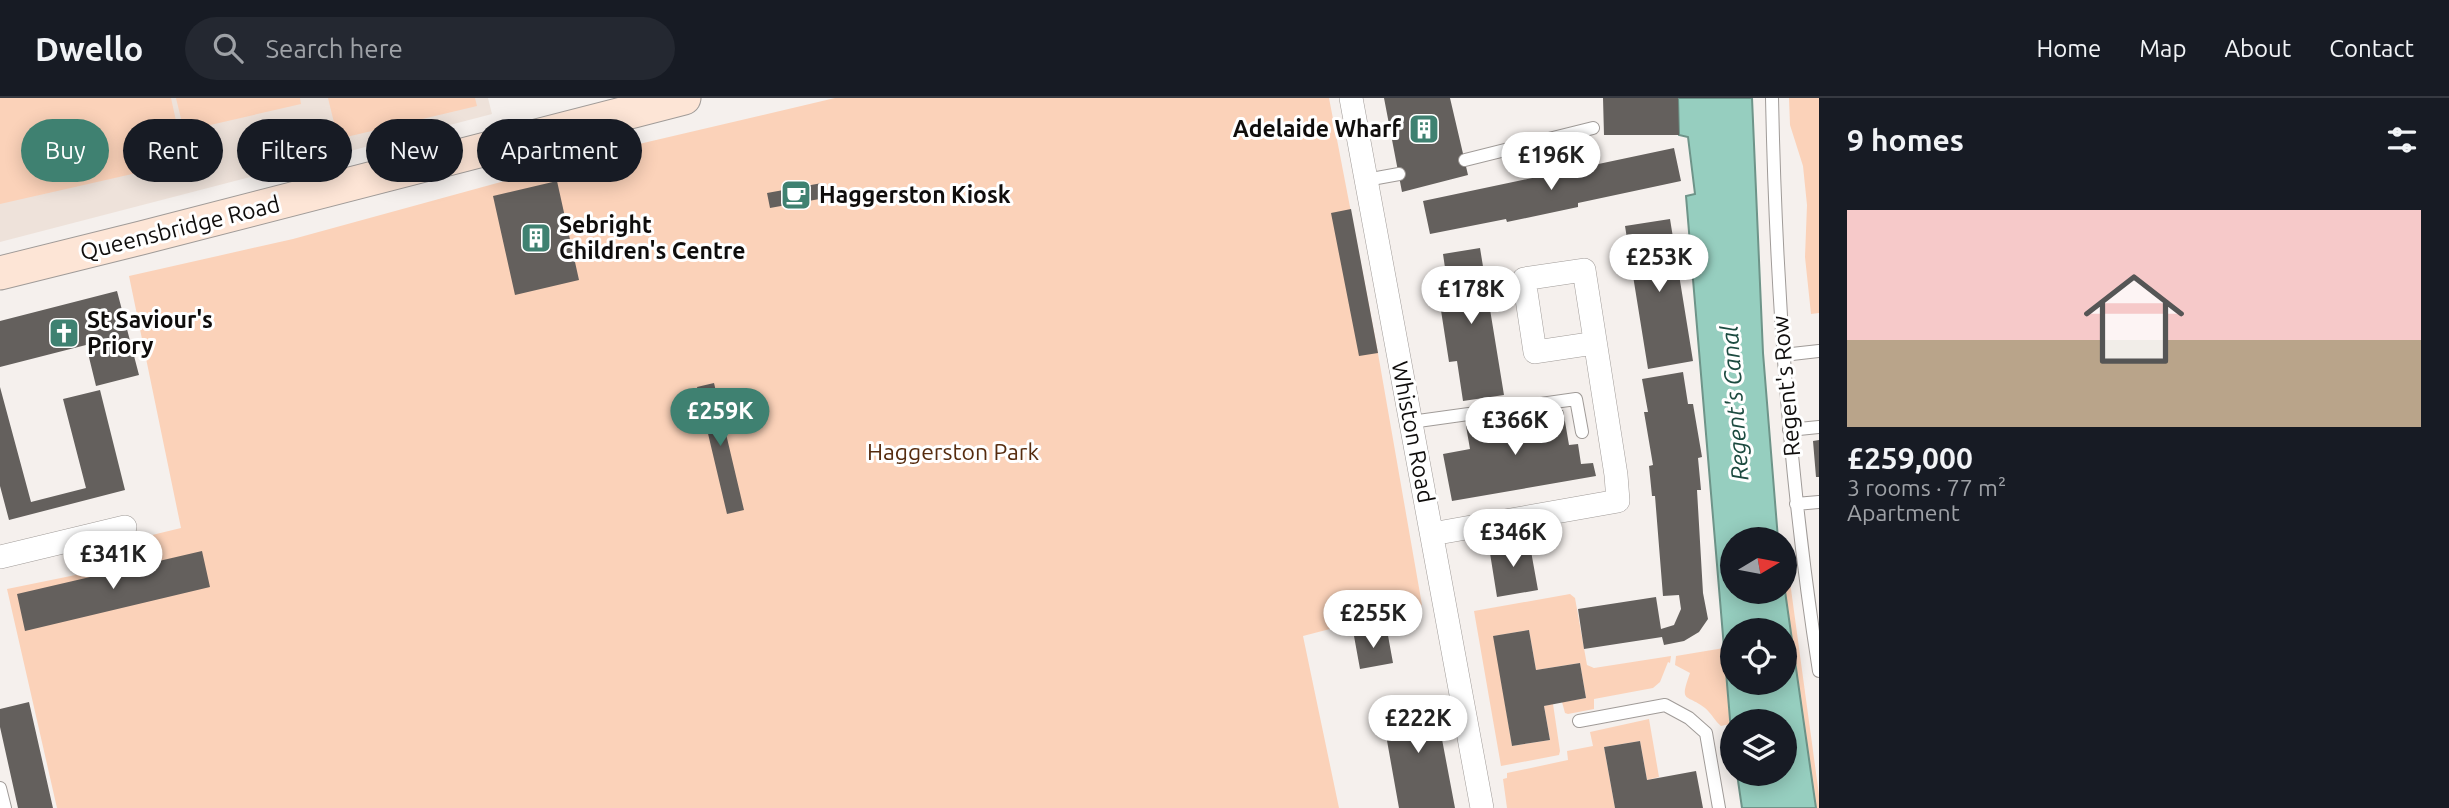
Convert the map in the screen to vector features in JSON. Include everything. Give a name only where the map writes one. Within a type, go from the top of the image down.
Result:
[{"type":"main road","name":"Queensbridge Road","points":[[0,273],[684,98]]},
{"type":"street","name":"Whiston Road","points":[[1351,98],[1482,808]]},
{"type":"street","points":[[1432,534],[1618,501],[1616,475],[1584,270],[1524,279],[1535,352],[1595,343]]},
{"type":"street","points":[[0,557],[125,527]]},
{"type":"lane","name":"Regent's Row","points":[[1772,98],[1778,287],[1789,429],[1796,504],[1819,671]]},
{"type":"lane","points":[[1465,160],[1593,128]]},
{"type":"lane","points":[[1366,180],[1399,174]]},
{"type":"lane","points":[[1783,355],[1819,351]]},
{"type":"lane","points":[[1411,422],[1576,400],[1582,432]]},
{"type":"lane","points":[[1789,429],[1819,427]]},
{"type":"lane","points":[[1796,504],[1819,502]]},
{"type":"lane","points":[[1579,721],[1665,705],[1689,718],[1706,733],[1718,808]]},
{"type":"lane","points":[[0,788],[5,808]]},
{"type":"shaded area","points":[[0,98],[488,98],[492,114],[463,122],[463,119],[366,119],[366,147],[352,150],[352,119],[237,119],[237,180],[0,242]]},
{"type":"green space","points":[[0,98],[171,98],[176,119],[123,119],[123,176],[109,179],[109,119],[21,119],[21,182],[97,182],[0,204]]},
{"type":"green space","points":[[176,98],[300,98],[301,104],[223,122],[223,119],[181,119]]},
{"type":"green space","points":[[328,98],[475,98],[477,106],[422,119],[366,119],[366,132],[352,136],[352,119],[333,119]]},
{"type":"green space","name":"Haggerston Park","points":[[835,98],[1329,98],[1376,342],[1422,605],[1303,636],[1339,808],[57,808],[7,589],[154,559],[148,536],[181,528],[129,276],[293,239],[501,182],[642,182],[642,143]]},
{"type":"green space","points":[[1789,98],[1819,98],[1819,313],[1811,314],[1805,257],[1807,205],[1803,166],[1790,125]]},
{"type":"green space","points":[[1570,594],[1575,598],[1587,665],[1594,668],[1671,656],[1670,663],[1668,662],[1660,682],[1653,688],[1594,699],[1594,709],[1568,714],[1565,713],[1562,702],[1586,698],[1580,663],[1536,670],[1529,630],[1494,636],[1512,746],[1550,740],[1544,706],[1553,704],[1560,751],[1559,755],[1501,766],[1474,611]]},
{"type":"green space","points":[[1787,604],[1793,604],[1795,618],[1789,618]]},
{"type":"green space","points":[[1797,633],[1819,795],[1819,808],[1815,808],[1797,678]]},
{"type":"green space","points":[[1720,649],[1720,695],[1728,695],[1729,709],[1720,709],[1720,725],[1705,708],[1686,696],[1685,689],[1690,673],[1675,665],[1676,656]]},
{"type":"green space","points":[[1649,719],[1659,777],[1647,780],[1640,741],[1604,747],[1615,808],[1507,808],[1503,779],[1507,778],[1507,773],[1568,760],[1567,751],[1593,746],[1590,732]]},
{"type":"water","name":"Regent's Canal","points":[[1678,98],[1752,98],[1763,353],[1777,527],[1720,527],[1720,600],[1686,196],[1695,194],[1688,137],[1679,135]]},
{"type":"water","points":[[1720,604],[1787,604],[1789,618],[1721,618]]},
{"type":"water","points":[[1797,675],[1816,808],[1742,808],[1739,786],[1797,786],[1797,709],[1729,709],[1728,695],[1797,695]]},
{"type":"building","name":"Adelaide Wharf","points":[[1384,98],[1450,98],[1468,175],[1402,192]]},
{"type":"building","points":[[1603,98],[1678,98],[1679,135],[1604,135]]},
{"type":"building","points":[[1674,148],[1681,181],[1578,203],[1578,207],[1507,222],[1506,219],[1430,234],[1423,201]]},
{"type":"building","name":"Sebright Children's Centre","points":[[557,182],[579,280],[515,295],[493,196]]},
{"type":"building","name":"Haggerston Kiosk","points":[[822,183],[825,198],[770,208],[767,193]]},
{"type":"building","points":[[1351,209],[1378,353],[1359,356],[1331,213]]},
{"type":"building","points":[[1670,219],[1693,361],[1648,369],[1625,226]]},
{"type":"building","points":[[1480,248],[1504,395],[1463,401],[1457,361],[1449,362],[1440,304],[1450,302],[1443,254]]},
{"type":"building","name":"St Saviour's Priory","points":[[117,291],[139,375],[96,386],[86,345],[0,367],[0,321]]},
{"type":"building","points":[[1683,372],[1688,404],[1693,404],[1702,457],[1698,458],[1701,490],[1697,490],[1703,593],[1708,619],[1699,632],[1684,641],[1664,645],[1662,637],[1584,649],[1578,609],[1656,597],[1661,629],[1674,625],[1681,609],[1679,595],[1663,596],[1655,496],[1652,496],[1649,466],[1653,465],[1644,412],[1648,412],[1642,379]]},
{"type":"building","points":[[714,383],[744,510],[727,514],[697,387]]},
{"type":"building","name":"St Saviour's Priory","points":[[0,387],[31,502],[86,488],[63,399],[100,390],[125,490],[9,520],[0,486]]},
{"type":"building","points":[[1563,410],[1569,445],[1578,444],[1581,464],[1593,463],[1596,476],[1452,501],[1443,454],[1470,449],[1466,426]]},
{"type":"building","points":[[1819,440],[1819,477],[1816,477],[1813,441]]},
{"type":"building","points":[[1529,540],[1538,590],[1497,597],[1489,547]]},
{"type":"building","points":[[202,551],[210,587],[25,631],[17,594]]},
{"type":"building","points":[[1387,630],[1393,663],[1360,669],[1354,636]]},
{"type":"building","points":[[1529,630],[1536,670],[1580,663],[1586,698],[1544,706],[1550,740],[1512,746],[1493,636]]},
{"type":"building","points":[[1434,697],[1455,808],[1399,808],[1381,707]]},
{"type":"building","points":[[29,702],[53,808],[18,808],[0,727],[0,709]]},
{"type":"building","points":[[1640,741],[1647,780],[1696,771],[1703,808],[1615,808],[1604,747]]},
{"type":"place","name":"Adelaide Wharf","points":[[1424,129]]},
{"type":"place","name":"Haggerston Kiosk","points":[[796,195]]},
{"type":"place","name":"Sebright Children's Centre","points":[[536,238]]},
{"type":"place","name":"St Saviour's Priory","points":[[64,333]]}]
